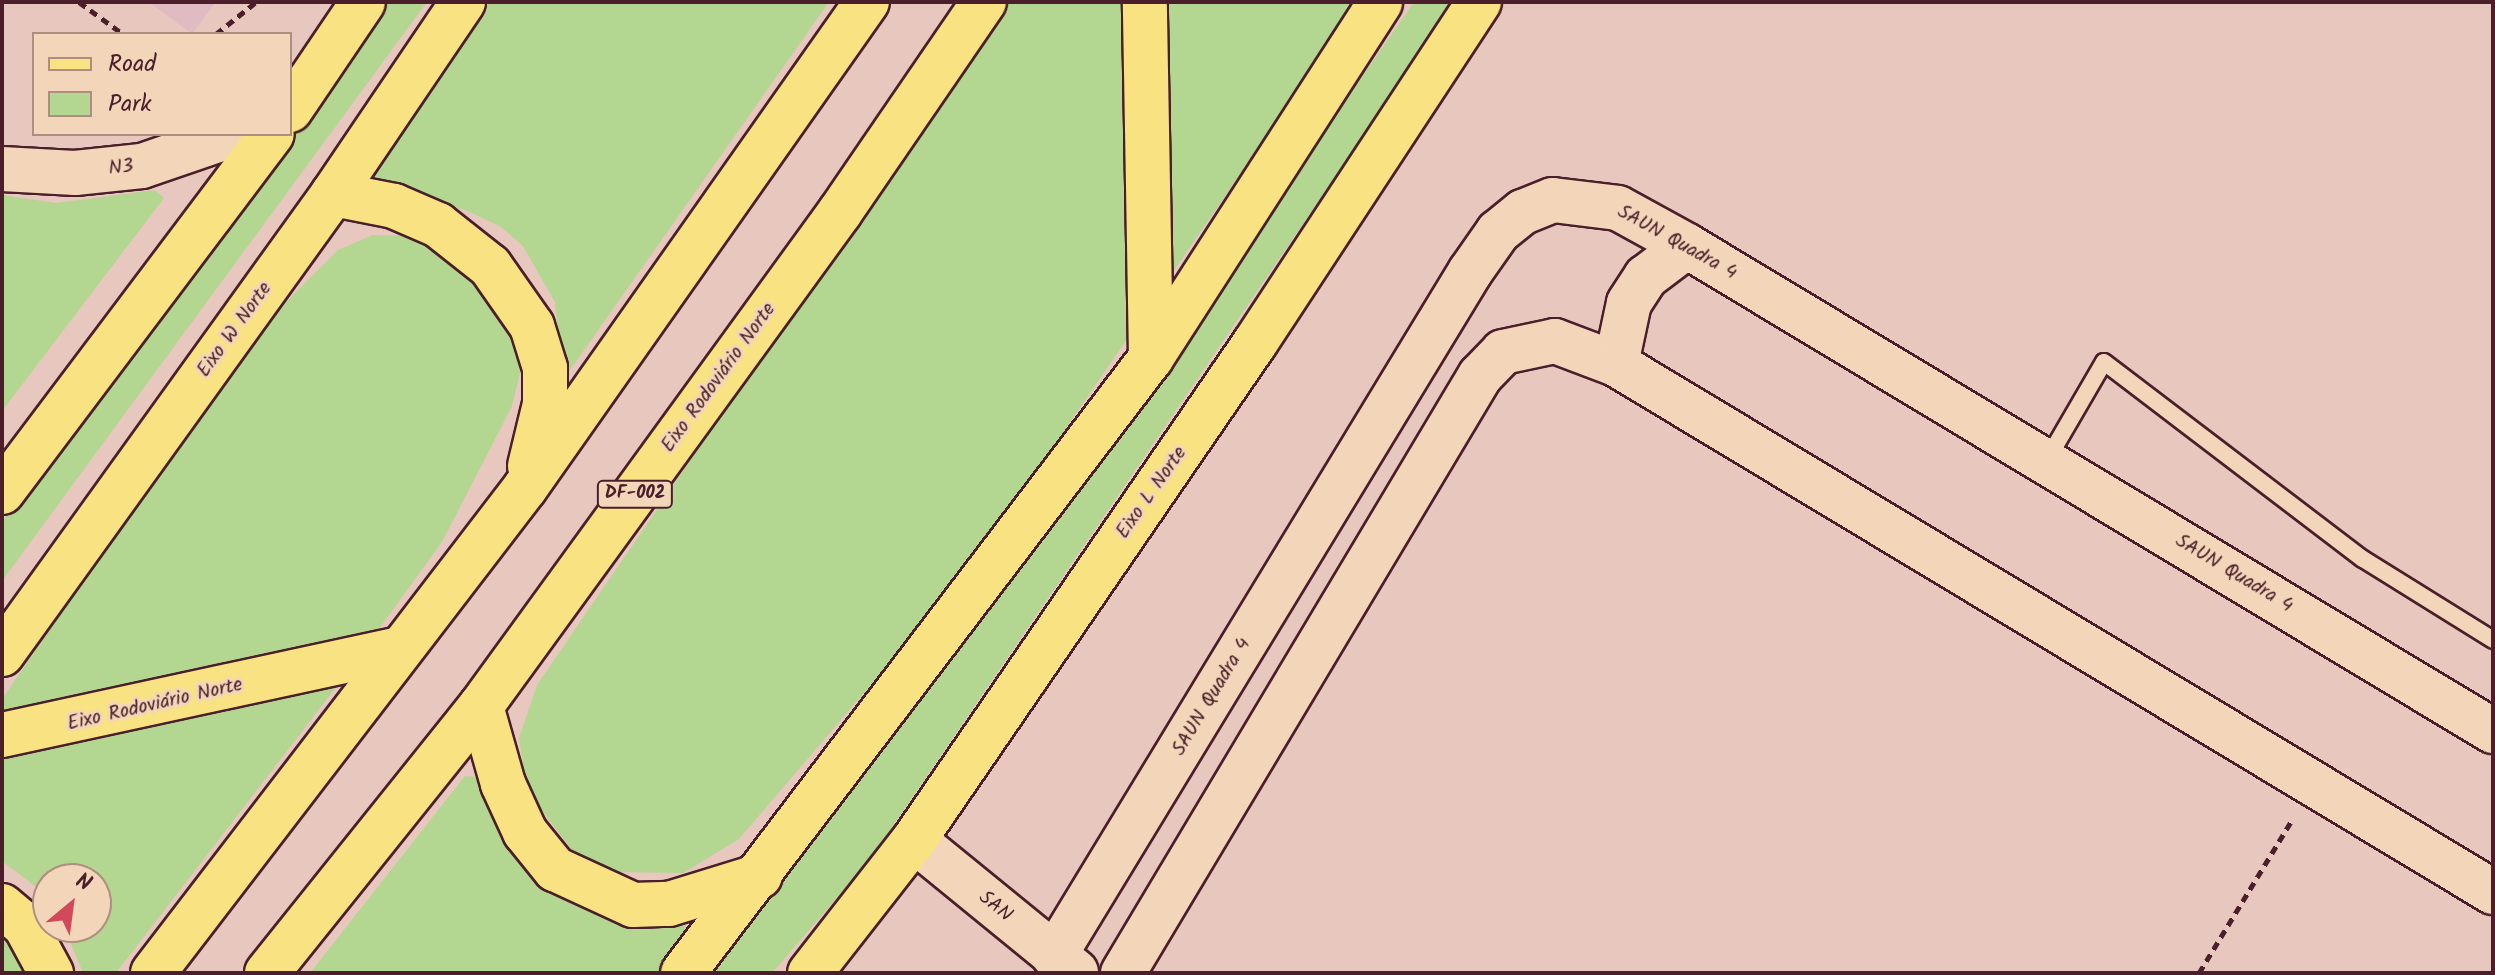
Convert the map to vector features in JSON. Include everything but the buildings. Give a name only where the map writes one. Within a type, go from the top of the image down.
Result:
[{"type":"main road","points":[[292,106],[363,2]]},
{"type":"main road","name":"Eixo W Norte","points":[[2,654],[333,194],[463,2]]},
{"type":"main road","points":[[153,973],[525,488],[867,2]]},
{"type":"main road","name":"Eixo Rodoviário Norte","points":[[267,973],[481,706],[840,212],[984,2]]},
{"type":"main road","points":[[1145,2],[1151,358]]},
{"type":"main road","points":[[683,973],[760,876],[1151,358],[1380,2]]},
{"type":"main road","name":"Eixo L Norte","points":[[810,973],[914,840],[1255,343],[1479,2]]},
{"type":"main road","points":[[2,492],[270,136]]},
{"type":"main road","points":[[333,194],[394,206],[438,225],[490,266],[532,326],[545,368],[545,404],[525,488]]},
{"type":"main road","name":"Eixo Rodoviário Norte","points":[[2,735],[401,649]]},
{"type":"main road","points":[[481,706],[503,784],[525,832],[555,869],[633,905],[669,904],[760,876]]},
{"type":"main road","points":[[2,906],[25,925],[51,973]]},
{"type":"street","name":"N3","points":[[2,169],[75,173],[142,166],[229,136]]},
{"type":"street","name":"SAUN Quadra 4","points":[[1066,964],[1498,232],[1523,212],[1553,200],[1594,202],[1618,208],[1687,246],[2493,731]]},
{"type":"street","points":[[1616,364],[1629,303],[1646,277],[1687,246]]},
{"type":"street","points":[[1123,973],[1480,376],[1503,352],[1527,343],[1555,341],[1616,364],[2312,786],[2493,892]]},
{"type":"street","name":"SAN","points":[[914,840],[1066,964]]},
{"type":"lane","points":[[2046,461],[2104,362],[2363,559],[2493,640]]},
{"type":"path","points":[[79,2],[120,32]]},
{"type":"path","points":[[218,32],[256,2]]},
{"type":"path","points":[[2199,973],[2312,786]]},
{"type":"shaded area","points":[[149,2],[216,2],[194,32]]},
{"type":"green space","points":[[385,2],[427,2],[2,581],[2,522],[286,136],[292,136],[292,128]]},
{"type":"green space","points":[[481,2],[829,2],[563,380],[555,302],[523,246],[501,227],[468,211],[415,196],[349,193]]},
{"type":"green space","points":[[1004,2],[1358,2],[1031,479],[898,653],[739,839],[683,873],[617,872],[576,855],[540,808],[524,771],[519,738],[537,685]]},
{"type":"green space","points":[[1414,2],[1454,2],[871,858],[772,973],[712,973],[1032,552]]},
{"type":"green space","points":[[155,190],[164,198],[2,411],[2,195],[56,203]]},
{"type":"green space","points":[[373,235],[405,236],[439,247],[473,270],[515,326],[520,373],[512,406],[442,542],[347,673],[116,973],[83,973],[71,943],[112,943],[112,863],[32,863],[32,884],[2,861],[2,699],[203,409],[286,302],[338,250]]},
{"type":"green space","points":[[465,776],[483,778],[490,804],[677,916],[690,933],[658,973],[310,973]]},
{"type":"green space","points":[[2,917],[34,973],[2,973]]}]
